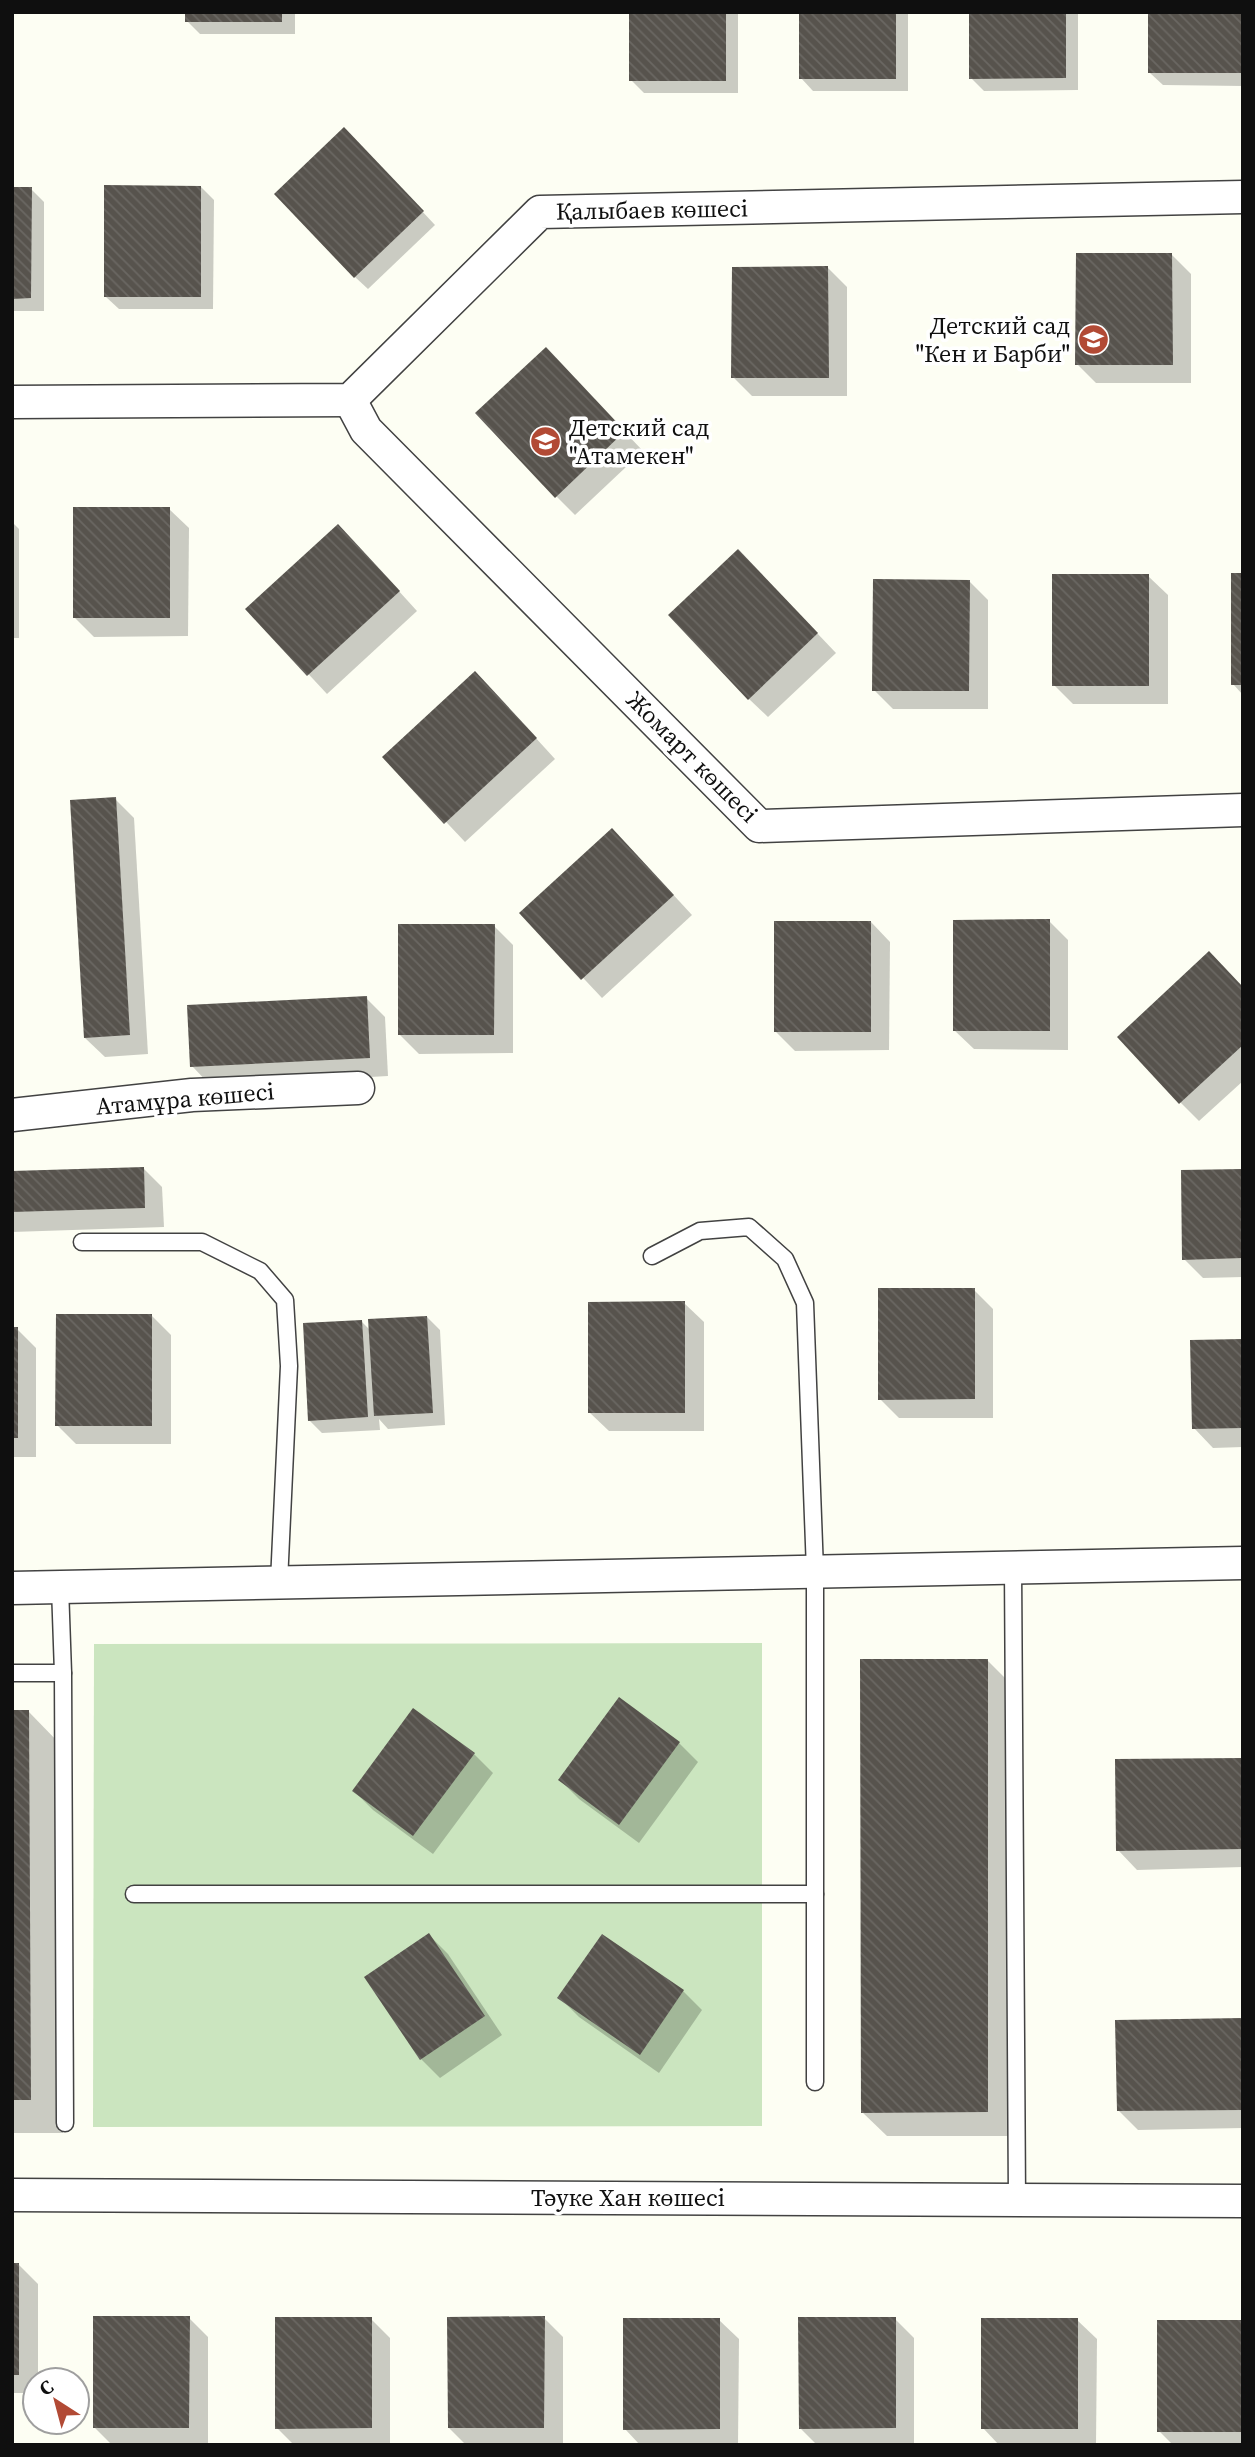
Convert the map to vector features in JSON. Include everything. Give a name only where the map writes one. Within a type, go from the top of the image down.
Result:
[{"type":"street","name":"Қалыбаев көшесі","points":[[350,400],[540,212],[1243,197]]},
{"type":"street","points":[[12,402],[350,400]]},
{"type":"street","name":"Жомарт көшесі","points":[[350,400],[366,430],[760,826],[1243,810]]},
{"type":"street","name":"Атамұра көшесі","points":[[12,1115],[192,1095],[358,1088]]},
{"type":"street","points":[[12,1588],[1243,1563]]},
{"type":"street","name":"Тәуке Хан көшесі","points":[[12,2194],[1243,2201]]},
{"type":"lane","points":[[652,1256],[700,1231],[749,1227],[785,1259],[805,1303],[814,1571],[814,2082]]},
{"type":"lane","points":[[82,1242],[202,1242],[260,1271],[285,1300],[289,1366],[279,1582]]},
{"type":"lane","points":[[1013,1567],[1017,2200]]},
{"type":"lane","points":[[60,1587],[63,1673],[65,2123]]},
{"type":"lane","points":[[12,1674],[63,1673]]},
{"type":"lane","points":[[134,1894],[815,1894]]},
{"type":"green space","points":[[762,1643],[762,2126],[93,2127],[94,1644]]},
{"type":"building","points":[[185,12],[282,12],[282,22],[185,22]]},
{"type":"building","points":[[629,12],[726,12],[726,81],[629,81]]},
{"type":"building","points":[[799,12],[896,12],[896,79],[799,79]]},
{"type":"building","points":[[969,12],[1066,12],[1066,78],[969,79]]},
{"type":"building","points":[[1148,12],[1243,12],[1243,73],[1148,73]]},
{"type":"building","points":[[344,127],[424,211],[354,278],[274,194]]},
{"type":"building","points":[[104,185],[201,186],[201,297],[104,297]]},
{"type":"building","points":[[12,187],[32,187],[31,298],[12,299]]},
{"type":"building","points":[[1076,253],[1172,253],[1173,365],[1075,365]]},
{"type":"building","points":[[828,266],[829,378],[731,378],[732,267]]},
{"type":"building","points":[[546,347],[625,431],[555,498],[475,413]]},
{"type":"building","points":[[73,507],[170,507],[170,618],[73,618]]},
{"type":"building","points":[[338,524],[400,591],[307,676],[245,609]]},
{"type":"building","points":[[738,549],[818,633],[748,700],[668,615]]},
{"type":"building","points":[[1231,573],[1243,573],[1243,685],[1231,685]]},
{"type":"building","points":[[1052,574],[1149,574],[1149,686],[1052,686]]},
{"type":"building","points":[[873,579],[970,580],[969,691],[872,691]]},
{"type":"building","points":[[475,671],[537,738],[444,824],[382,757]]},
{"type":"building","points":[[116,797],[130,1035],[84,1038],[70,800]]},
{"type":"building","points":[[612,828],[674,895],[581,980],[519,913]]},
{"type":"building","points":[[1050,919],[1050,1031],[953,1031],[953,920]]},
{"type":"building","points":[[774,921],[871,921],[871,1032],[774,1032]]},
{"type":"building","points":[[398,924],[495,924],[494,1035],[398,1035]]},
{"type":"building","points":[[1209,951],[1243,987],[1243,1045],[1179,1104],[1117,1037]]},
{"type":"building","points":[[367,996],[370,1058],[190,1067],[187,1005]]},
{"type":"building","points":[[144,1167],[145,1208],[12,1212],[12,1171]]},
{"type":"building","points":[[1243,1169],[1243,1258],[1182,1260],[1181,1170]]},
{"type":"building","points":[[878,1288],[975,1288],[975,1399],[878,1400]]},
{"type":"building","points":[[685,1301],[685,1413],[588,1413],[588,1302]]},
{"type":"building","points":[[56,1314],[152,1314],[152,1426],[55,1426]]},
{"type":"building","points":[[427,1316],[433,1413],[374,1416],[368,1319]]},
{"type":"building","points":[[362,1320],[368,1417],[308,1421],[303,1323]]},
{"type":"building","points":[[12,1327],[18,1327],[18,1438],[12,1438]]},
{"type":"building","points":[[1243,1339],[1243,1428],[1192,1429],[1190,1340]]},
{"type":"building","points":[[860,1659],[988,1659],[988,2112],[861,2113]]},
{"type":"building","points":[[619,1697],[680,1742],[619,1825],[558,1780]]},
{"type":"building","points":[[413,1708],[475,1753],[413,1836],[352,1791]]},
{"type":"building","points":[[12,1710],[29,1710],[31,2100],[12,2100]]},
{"type":"building","points":[[1243,1758],[1243,1849],[1116,1851],[1115,1759]]},
{"type":"building","points":[[429,1933],[485,2016],[420,2060],[364,1977]]},
{"type":"building","points":[[602,1934],[684,1990],[640,2055],[557,1998]]},
{"type":"building","points":[[1243,2018],[1243,2110],[1117,2111],[1115,2020]]},
{"type":"building","points":[[12,2263],[19,2263],[19,2375],[12,2375]]},
{"type":"building","points":[[93,2316],[190,2316],[189,2428],[93,2428]]},
{"type":"building","points":[[545,2316],[544,2428],[448,2428],[447,2317]]},
{"type":"building","points":[[275,2317],[372,2317],[372,2428],[275,2429]]},
{"type":"building","points":[[798,2317],[896,2317],[896,2428],[799,2429]]},
{"type":"building","points":[[623,2318],[720,2318],[720,2429],[623,2430]]},
{"type":"building","points":[[981,2318],[1078,2318],[1078,2429],[981,2429]]},
{"type":"building","points":[[1157,2320],[1243,2320],[1243,2432],[1157,2432]]},
{"type":"place","name":"Детский сад \"Кен и Барби\"","points":[[1093,340]]},
{"type":"place","name":"Детский сад \"Атамекен\"","points":[[546,442]]}]
